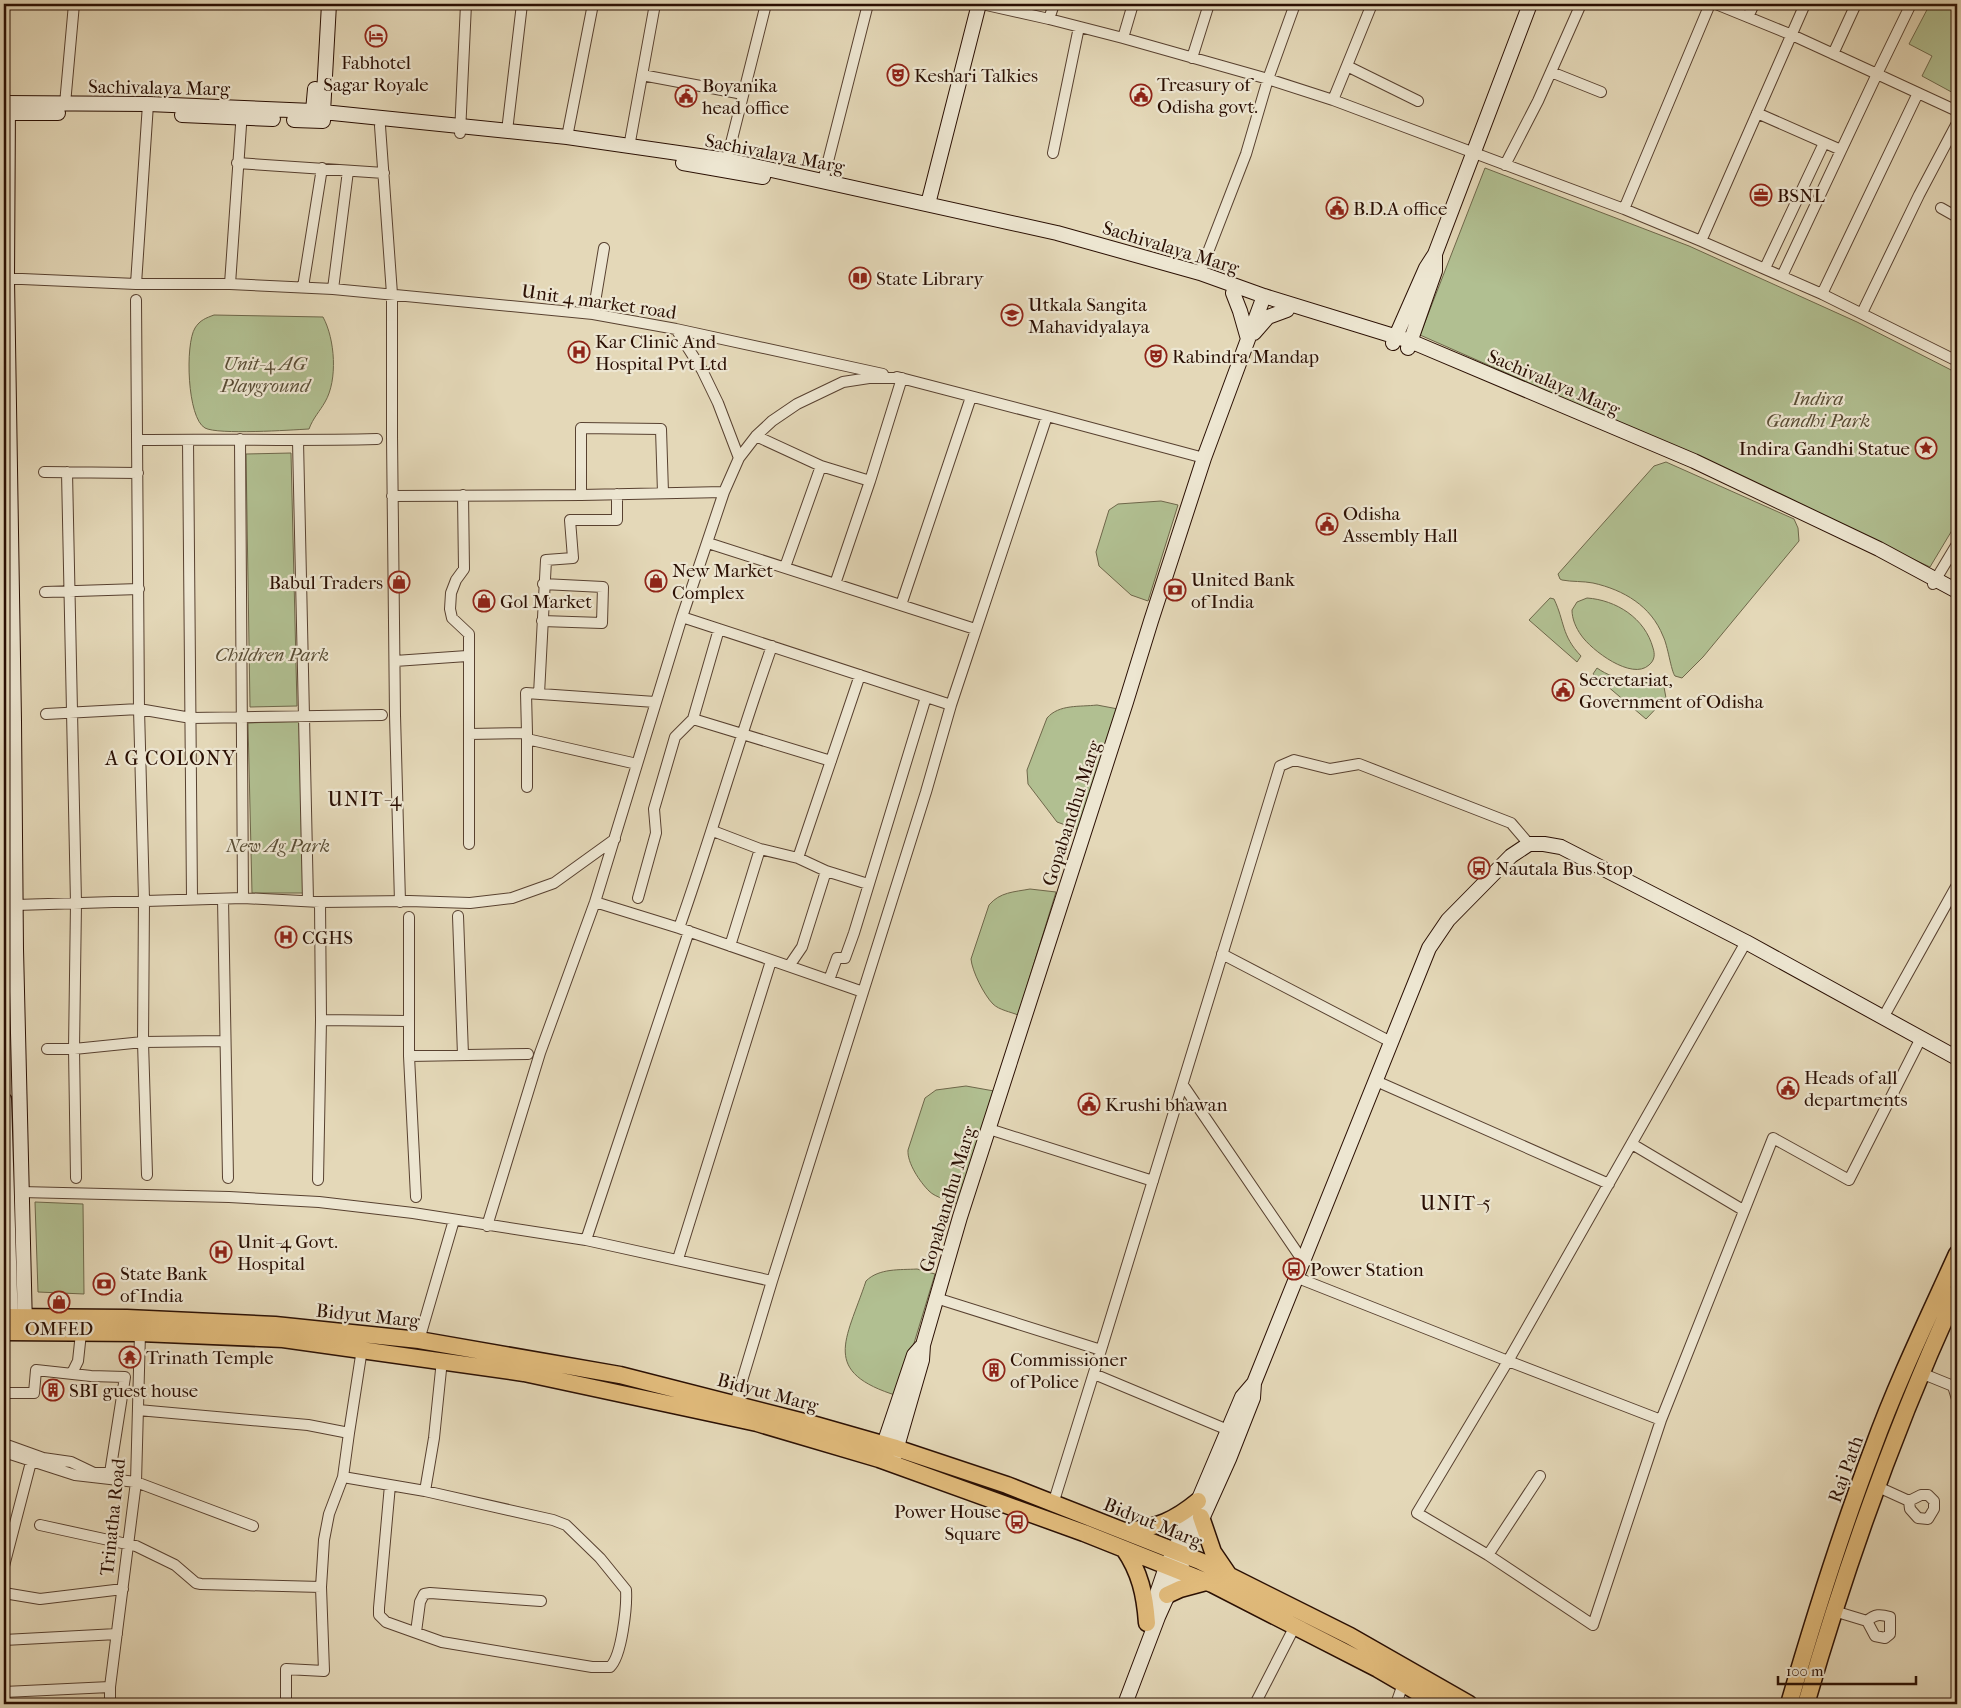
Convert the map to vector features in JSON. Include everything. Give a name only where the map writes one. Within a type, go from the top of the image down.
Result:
[{"type":"main road","name":"Raj Path","points":[[1789,1704],[1832,1565],[1873,1447],[1914,1347],[1957,1254]]},
{"type":"main road","name":"Raj Path","points":[[1806,1704],[1834,1611],[1876,1486],[1921,1373],[1957,1292]]},
{"type":"main road","name":"Bidyut Marg","points":[[13,1325],[127,1318],[275,1325],[419,1340],[620,1375],[735,1404],[888,1454],[1206,1582],[1378,1669],[1438,1704]]},
{"type":"main road","name":"Bidyut Marg","points":[[13,1325],[81,1332],[283,1339],[442,1360],[524,1373],[617,1392],[888,1454],[1007,1486],[1179,1554],[1229,1576],[1350,1636],[1469,1704]]},
{"type":"main road","points":[[617,1392],[620,1375]]},
{"type":"main road","points":[[1124,1531],[1145,1529],[1200,1509],[1213,1552],[1229,1576]]},
{"type":"main road","points":[[1124,1549],[1139,1575],[1145,1597],[1147,1623]]},
{"type":"main road","points":[[1167,1595],[1180,1588],[1206,1582]]},
{"type":"street","points":[[65,104],[74,4]]},
{"type":"street","points":[[318,116],[320,4]]},
{"type":"street","points":[[318,116],[329,4]]},
{"type":"street","points":[[460,129],[466,4]]},
{"type":"street","points":[[507,131],[522,4]]},
{"type":"street","points":[[567,137],[594,4]]},
{"type":"street","points":[[629,147],[655,4]]},
{"type":"street","points":[[726,165],[766,4]]},
{"type":"street","points":[[823,181],[868,4]]},
{"type":"street","points":[[928,204],[980,4],[1123,38],[1268,79],[1333,100],[1624,208],[1822,294],[1957,361]]},
{"type":"street","points":[[1049,19],[1054,4]]},
{"type":"street","points":[[1123,38],[1133,4]]},
{"type":"street","points":[[1192,58],[1209,4]]},
{"type":"street","points":[[1203,265],[1246,154],[1268,79],[1295,4]]},
{"type":"street","points":[[1333,100],[1372,4]]},
{"type":"street","points":[[1394,340],[1426,268],[1435,254],[1530,4]]},
{"type":"street","points":[[1505,165],[1551,72],[1581,4]]},
{"type":"street","points":[[1624,208],[1710,4]]},
{"type":"street","points":[[1716,4],[1792,34],[1957,111]]},
{"type":"street","points":[[1748,17],[1754,4]]},
{"type":"street","points":[[1701,241],[1805,4]]},
{"type":"street","points":[[1834,54],[1856,4]]},
{"type":"street","points":[[1782,276],[1911,4]]},
{"type":"street","points":[[1053,153],[1079,27]]},
{"type":"street","points":[[1347,66],[1418,102]]},
{"type":"street","points":[[1551,72],[1601,92]]},
{"type":"street","points":[[642,75],[743,94]]},
{"type":"street","points":[[1822,294],[1918,93]]},
{"type":"street","name":"Sachivalaya Marg","points":[[6,108],[65,104],[318,116],[460,129],[576,147],[726,165],[789,182],[1056,241],[1232,293],[1263,299],[1394,340],[1486,383],[1546,403],[1822,526],[1957,591]]},
{"type":"street","points":[[6,108],[5,279],[16,905],[10,949],[21,1192],[13,1325]]},
{"type":"street","name":"Sachivalaya Marg","points":[[6,108],[148,109]]},
{"type":"street","points":[[136,284],[148,109]]},
{"type":"street","points":[[230,284],[242,113]]},
{"type":"street","points":[[1757,113],[1841,150]]},
{"type":"street","name":"Sachivalaya Marg","points":[[318,116],[380,126],[507,131],[567,137],[823,181],[1057,233],[1200,274],[1287,310],[1394,340]]},
{"type":"street","points":[[1862,313],[1919,195],[1957,123]]},
{"type":"street","points":[[380,126],[392,294],[394,661],[400,902]]},
{"type":"street","points":[[1765,268],[1824,143]]},
{"type":"street","points":[[238,163],[384,173]]},
{"type":"street","points":[[303,287],[322,168]]},
{"type":"street","points":[[333,289],[348,171]]},
{"type":"street","points":[[1941,208],[1957,217]]},
{"type":"street","points":[[593,314],[604,248]]},
{"type":"street","points":[[1409,346],[1435,271],[1435,254]]},
{"type":"street","name":"Unit 4 market road","points":[[5,279],[303,287],[593,314],[676,329],[902,378],[1204,458]]},
{"type":"street","points":[[1232,293],[1240,311],[1248,339]]},
{"type":"street","name":"Gopabandhu Marg","points":[[888,1454],[914,1355],[923,1345],[989,1129],[1204,458],[1263,299]]},
{"type":"street","points":[[136,300],[139,709],[144,900],[143,1042],[147,1175]]},
{"type":"street","points":[[1248,339],[1268,317],[1287,310]]},
{"type":"street","points":[[676,329],[702,370],[718,403],[739,458]]},
{"type":"street","points":[[487,1226],[540,1053],[595,902],[682,618],[724,492],[739,458],[756,436],[772,421],[797,404],[843,382],[868,378],[902,378],[835,584]]},
{"type":"street","points":[[901,606],[971,397]]},
{"type":"street","points":[[735,1404],[975,629],[1047,416]]},
{"type":"street","points":[[581,495],[581,428],[661,429],[663,493]]},
{"type":"street","points":[[756,436],[821,466],[870,481]]},
{"type":"street","points":[[138,440],[240,439],[298,442],[377,439]]},
{"type":"street","points":[[240,439],[243,898]]},
{"type":"street","points":[[188,440],[192,718],[192,898]]},
{"type":"street","points":[[298,442],[308,901]]},
{"type":"street","points":[[785,567],[821,466]]},
{"type":"street","points":[[44,472],[138,473]]},
{"type":"street","points":[[67,472],[68,592],[76,903],[74,1049],[76,1178]]},
{"type":"street","points":[[392,496],[724,492]]},
{"type":"street","points":[[539,694],[543,584],[546,560],[573,558],[570,520],[617,520],[617,494]]},
{"type":"street","points":[[463,495],[464,569],[456,580],[450,600],[452,618],[468,634],[470,734],[469,844]]},
{"type":"street","points":[[708,543],[975,629]]},
{"type":"street","points":[[1935,582],[1957,544]]},
{"type":"street","name":"Sachivalaya Marg","points":[[1935,582],[1957,599]]},
{"type":"street","points":[[542,621],[602,623],[603,586],[543,584]]},
{"type":"street","points":[[45,592],[138,589]]},
{"type":"street","points":[[682,618],[951,705]]},
{"type":"street","points":[[638,898],[656,833],[654,809],[672,746],[675,737],[693,720],[719,629]]},
{"type":"street","points":[[586,1240],[684,929],[741,733],[772,646]]},
{"type":"street","points":[[394,661],[467,656]]},
{"type":"street","points":[[798,858],[860,675]]},
{"type":"street","points":[[527,787],[526,693],[655,702]]},
{"type":"street","points":[[830,980],[837,958],[845,958],[926,697]]},
{"type":"street","points":[[46,714],[139,709],[192,718],[382,714]]},
{"type":"street","points":[[693,720],[831,761]]},
{"type":"street","points":[[470,734],[527,736],[637,764]]},
{"type":"street","points":[[1053,1504],[1280,766],[1294,760],[1330,768],[1359,764],[1511,823],[1529,844]]},
{"type":"street","points":[[713,831],[760,849],[798,858],[826,871],[868,884]]},
{"type":"street","points":[[16,905],[192,898],[470,904],[512,898],[554,883],[615,839]]},
{"type":"street","points":[[1116,1704],[1147,1623],[1200,1509],[1233,1432],[1242,1397],[1254,1383],[1298,1278],[1303,1261],[1429,948],[1440,932],[1489,877],[1511,856],[1529,844],[1561,847],[1746,942],[1884,1016],[1957,1058]]},
{"type":"street","points":[[730,946],[760,849]]},
{"type":"street","points":[[789,966],[802,947],[826,871]]},
{"type":"street","points":[[1884,1016],[1957,885]]},
{"type":"street","points":[[223,899],[228,1178]]},
{"type":"street","points":[[318,1180],[321,1020],[320,902]]},
{"type":"street","points":[[595,902],[684,929],[863,992]]},
{"type":"street","points":[[458,916],[463,1055]]},
{"type":"street","points":[[409,917],[409,1021],[416,1197]]},
{"type":"street","points":[[1746,942],[1508,1361],[1417,1514],[1488,1555],[1593,1625],[1661,1420],[1772,1138],[1849,1180],[1921,1038]]},
{"type":"street","points":[[1222,954],[1391,1042]]},
{"type":"street","points":[[678,1259],[771,960]]},
{"type":"street","points":[[321,1020],[409,1021]]},
{"type":"street","points":[[47,1049],[74,1049],[143,1042],[225,1041]]},
{"type":"street","points":[[410,1056],[528,1054]]},
{"type":"street","points":[[1376,1081],[1609,1184]]},
{"type":"street","points":[[1183,1086],[1303,1261]]},
{"type":"street","points":[[4,1099],[13,1325]]},
{"type":"street","points":[[989,1129],[1152,1181]]},
{"type":"street","points":[[1632,1144],[1743,1210]]},
{"type":"street","points":[[21,1192],[229,1197],[319,1202],[413,1213],[586,1240],[772,1280]]},
{"type":"street","points":[[419,1340],[454,1220]]},
{"type":"street","points":[[1298,1278],[1661,1420]]},
{"type":"street","points":[[936,1298],[1101,1350]]},
{"type":"street","points":[[72,1373],[78,1361],[81,1332]]},
{"type":"street","name":"Trinatha Road","points":[[110,1704],[110,1687],[136,1482],[140,1333]]},
{"type":"street","points":[[286,1704],[286,1670],[324,1671],[321,1587],[326,1525],[343,1477],[362,1350]]},
{"type":"street","points":[[425,1491],[434,1438],[442,1360]]},
{"type":"street","points":[[4,1393],[34,1393],[36,1370],[125,1376],[110,1473],[94,1472],[71,1462],[43,1458],[4,1444]]},
{"type":"street","points":[[1921,1373],[1955,1384],[1957,1399]]},
{"type":"street","points":[[1094,1374],[1233,1432]]},
{"type":"street","points":[[138,1410],[308,1425],[349,1433]]},
{"type":"street","points":[[4,1452],[31,1462],[75,1474],[136,1482],[253,1526]]},
{"type":"street","points":[[4,1566],[31,1462]]},
{"type":"street","points":[[1488,1555],[1540,1476]]},
{"type":"street","points":[[343,1477],[390,1485],[425,1491],[553,1520],[566,1525],[600,1558],[624,1585],[627,1596],[616,1662],[610,1667],[592,1667],[442,1642],[386,1622],[380,1615],[390,1485]]},
{"type":"street","points":[[1876,1486],[1909,1501]]},
{"type":"street","points":[[40,1525],[143,1549],[175,1565],[196,1583],[200,1584],[321,1587]]},
{"type":"street","points":[[1125,1704],[1167,1595],[1172,1569]]},
{"type":"street","points":[[4,1593],[40,1599],[122,1589]]},
{"type":"street","points":[[416,1632],[420,1602],[424,1594],[541,1601]]},
{"type":"street","points":[[1834,1611],[1868,1621]]},
{"type":"street","points":[[1255,1704],[1295,1626]]},
{"type":"street","points":[[4,1640],[117,1634]]},
{"type":"street","points":[[1396,1704],[1402,1684]]},
{"type":"street","points":[[4,1692],[110,1687]]},
{"type":"green space","points":[[1930,4],[1957,4],[1957,95],[1922,76],[1932,56],[1909,44]]},
{"type":"green space","name":"Indira Gandhi Park","points":[[1485,168],[1689,246],[1857,322],[1957,373],[1957,522],[1930,567],[1670,445],[1420,335]]},
{"type":"green space","name":"Unit-4 AG Playground","points":[[214,315],[323,317],[332,348],[332,383],[325,402],[309,429],[255,432],[224,431],[205,428],[199,421],[191,396],[190,349],[192,336],[197,325]]},
{"type":"green space","name":"Children Park","points":[[291,453],[297,706],[250,707],[246,454]]},
{"type":"green space","points":[[1666,462],[1794,519],[1798,528],[1799,541],[1703,657],[1682,678],[1675,676],[1658,625],[1644,608],[1626,595],[1615,590],[1593,583],[1562,580],[1558,574],[1654,466]]},
{"type":"green space","points":[[1161,501],[1178,505],[1148,601],[1131,595],[1099,566],[1096,552],[1109,510],[1118,504]]},
{"type":"green space","points":[[1550,598],[1554,599],[1567,635],[1581,656],[1577,662],[1529,620]]},
{"type":"green space","points":[[1587,598],[1608,602],[1628,612],[1636,620],[1649,637],[1654,650],[1653,659],[1649,665],[1642,669],[1633,669],[1612,662],[1586,641],[1576,626],[1572,610],[1577,602]]},
{"type":"green space","points":[[1597,668],[1612,676],[1660,684],[1664,687],[1666,698],[1646,719],[1593,674]]},
{"type":"green space","points":[[1097,705],[1118,709],[1079,830],[1057,822],[1028,784],[1027,770],[1047,718],[1057,710],[1064,708]]},
{"type":"green space","name":"New Ag Park","points":[[302,721],[307,893],[252,893],[248,723]]},
{"type":"green space","points":[[1030,889],[1056,892],[1018,1015],[998,1008],[993,1004],[982,989],[971,959],[989,905],[1003,895]]},
{"type":"green space","points":[[966,1086],[994,1091],[958,1204],[929,1191],[918,1178],[910,1161],[908,1150],[925,1098],[936,1090]]},
{"type":"green space","points":[[35,1202],[83,1204],[84,1294],[38,1292]]},
{"type":"green space","points":[[917,1269],[935,1274],[898,1396],[873,1387],[857,1376],[848,1365],[845,1352],[847,1337],[866,1281],[883,1272]]},
{"type":"place","name":"Fabhotel Sagar Royale","points":[[376,36]]},
{"type":"place","name":"Keshari Talkies","points":[[898,75]]},
{"type":"place","name":"Treasury of Odisha govt.","points":[[1141,95]]},
{"type":"place","name":"Boyanika head office","points":[[686,96]]},
{"type":"place","name":"BSNL","points":[[1761,195]]},
{"type":"place","name":"B.D.A office","points":[[1337,208]]},
{"type":"place","name":"State Library","points":[[860,278]]},
{"type":"place","name":"Utkala Sangita Mahavidyalaya","points":[[1012,315]]},
{"type":"place","name":"Kar Clinic And Hospital Pvt Ltd","points":[[579,352]]},
{"type":"place","name":"Rabindra Mandap","points":[[1156,356]]},
{"type":"place","name":"Indira Gandhi Statue","points":[[1926,448]]},
{"type":"place","name":"Odisha Assembly Hall","points":[[1327,524]]},
{"type":"place","name":"New Market Complex","points":[[656,581]]},
{"type":"place","name":"Babul Traders","points":[[399,582]]},
{"type":"place","name":"United Bank of India","points":[[1175,590]]},
{"type":"place","name":"Gol Market","points":[[484,601]]},
{"type":"place","name":"Secretariat, Government of Odisha","points":[[1563,690]]},
{"type":"place","name":"Nautala Bus Stop","points":[[1479,868]]},
{"type":"place","name":"CGHS","points":[[286,937]]},
{"type":"place","name":"Heads of all departments","points":[[1788,1088]]},
{"type":"place","name":"Krushi bhawan","points":[[1089,1104]]},
{"type":"place","name":"Unit-4 Govt. Hospital","points":[[221,1252]]},
{"type":"place","name":"Power Station","points":[[1294,1269]]},
{"type":"place","name":"State Bank of India","points":[[104,1284]]},
{"type":"place","name":"OMFED","points":[[59,1302]]},
{"type":"place","name":"Trinath Temple","points":[[130,1357]]},
{"type":"place","name":"Commissioner of Police","points":[[994,1370]]},
{"type":"place","name":"SBI guest house","points":[[53,1390]]},
{"type":"place","name":"Power House Square","points":[[1017,1522]]},
{"type":"district","name":"A G COLONY","points":[[171,758]]},
{"type":"district","name":"UNIT-4","points":[[365,799]]},
{"type":"district","name":"UNIT-5","points":[[1456,1203]]}]
